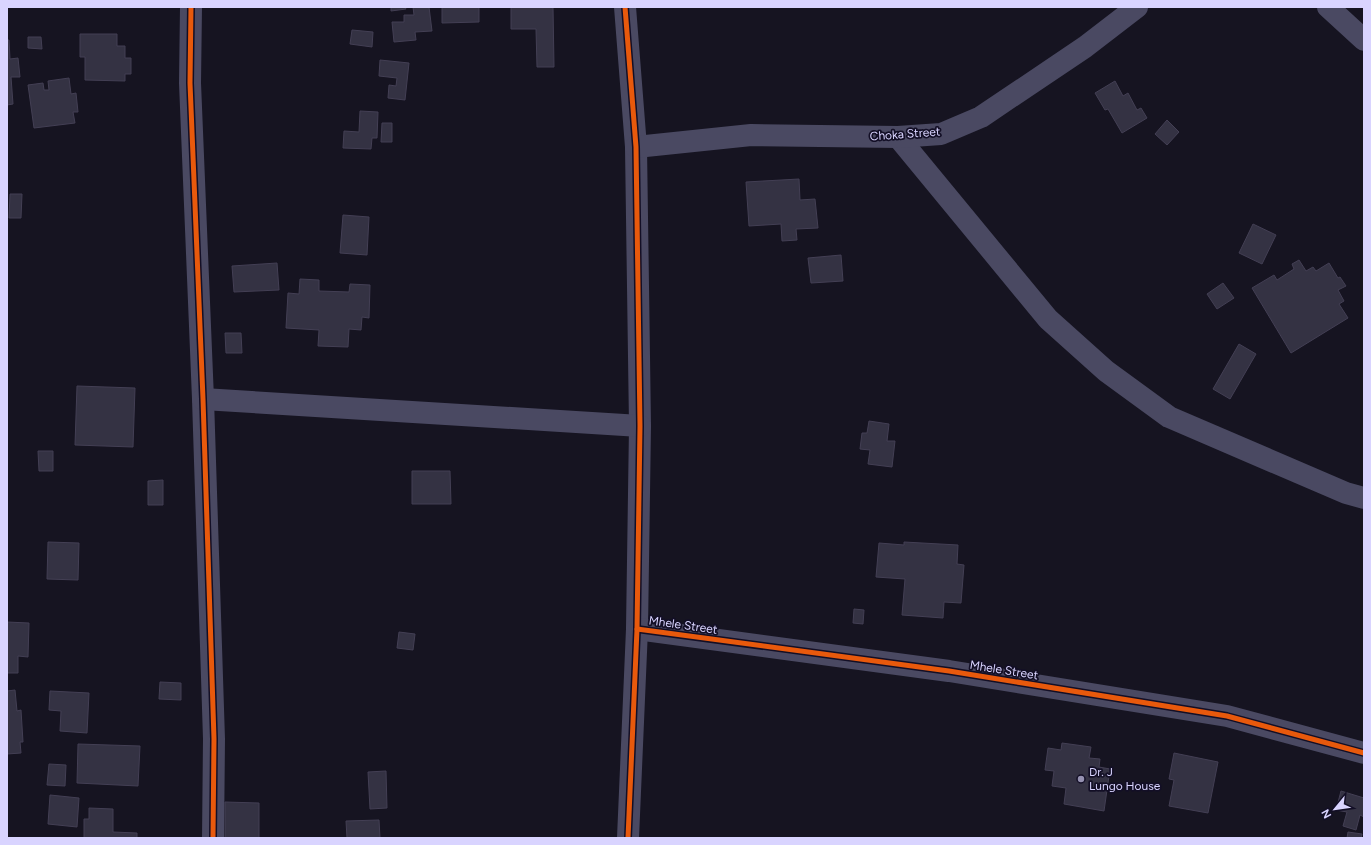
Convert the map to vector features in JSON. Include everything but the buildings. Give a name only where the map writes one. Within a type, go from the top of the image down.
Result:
[{"type":"street","points":[[191,7],[190,83],[203,399],[214,739],[213,838]]},
{"type":"street","points":[[625,7],[636,147],[640,426],[637,629],[628,838]]},
{"type":"street","name":"Choka Street","points":[[636,147],[752,135],[898,137],[941,134],[981,117],[1085,47],[1137,7]]},
{"type":"street","points":[[1328,7],[1364,40]]},
{"type":"street","points":[[898,137],[1048,319],[1106,371],[1169,417],[1346,493],[1364,498]]},
{"type":"street","points":[[203,399],[640,426]]},
{"type":"street","name":"Mhele Street","points":[[637,629],[949,671],[1228,716],[1364,753]]},
{"type":"cycle path","points":[[191,7],[190,83],[203,399],[214,739],[213,838]]},
{"type":"cycle path","points":[[625,7],[636,147],[640,426],[637,629],[628,838]]},
{"type":"cycle path","points":[[637,629],[949,671],[1227,716],[1364,753]]},
{"type":"place","name":"Dr. J Lungo House","points":[[1081,779]]}]
